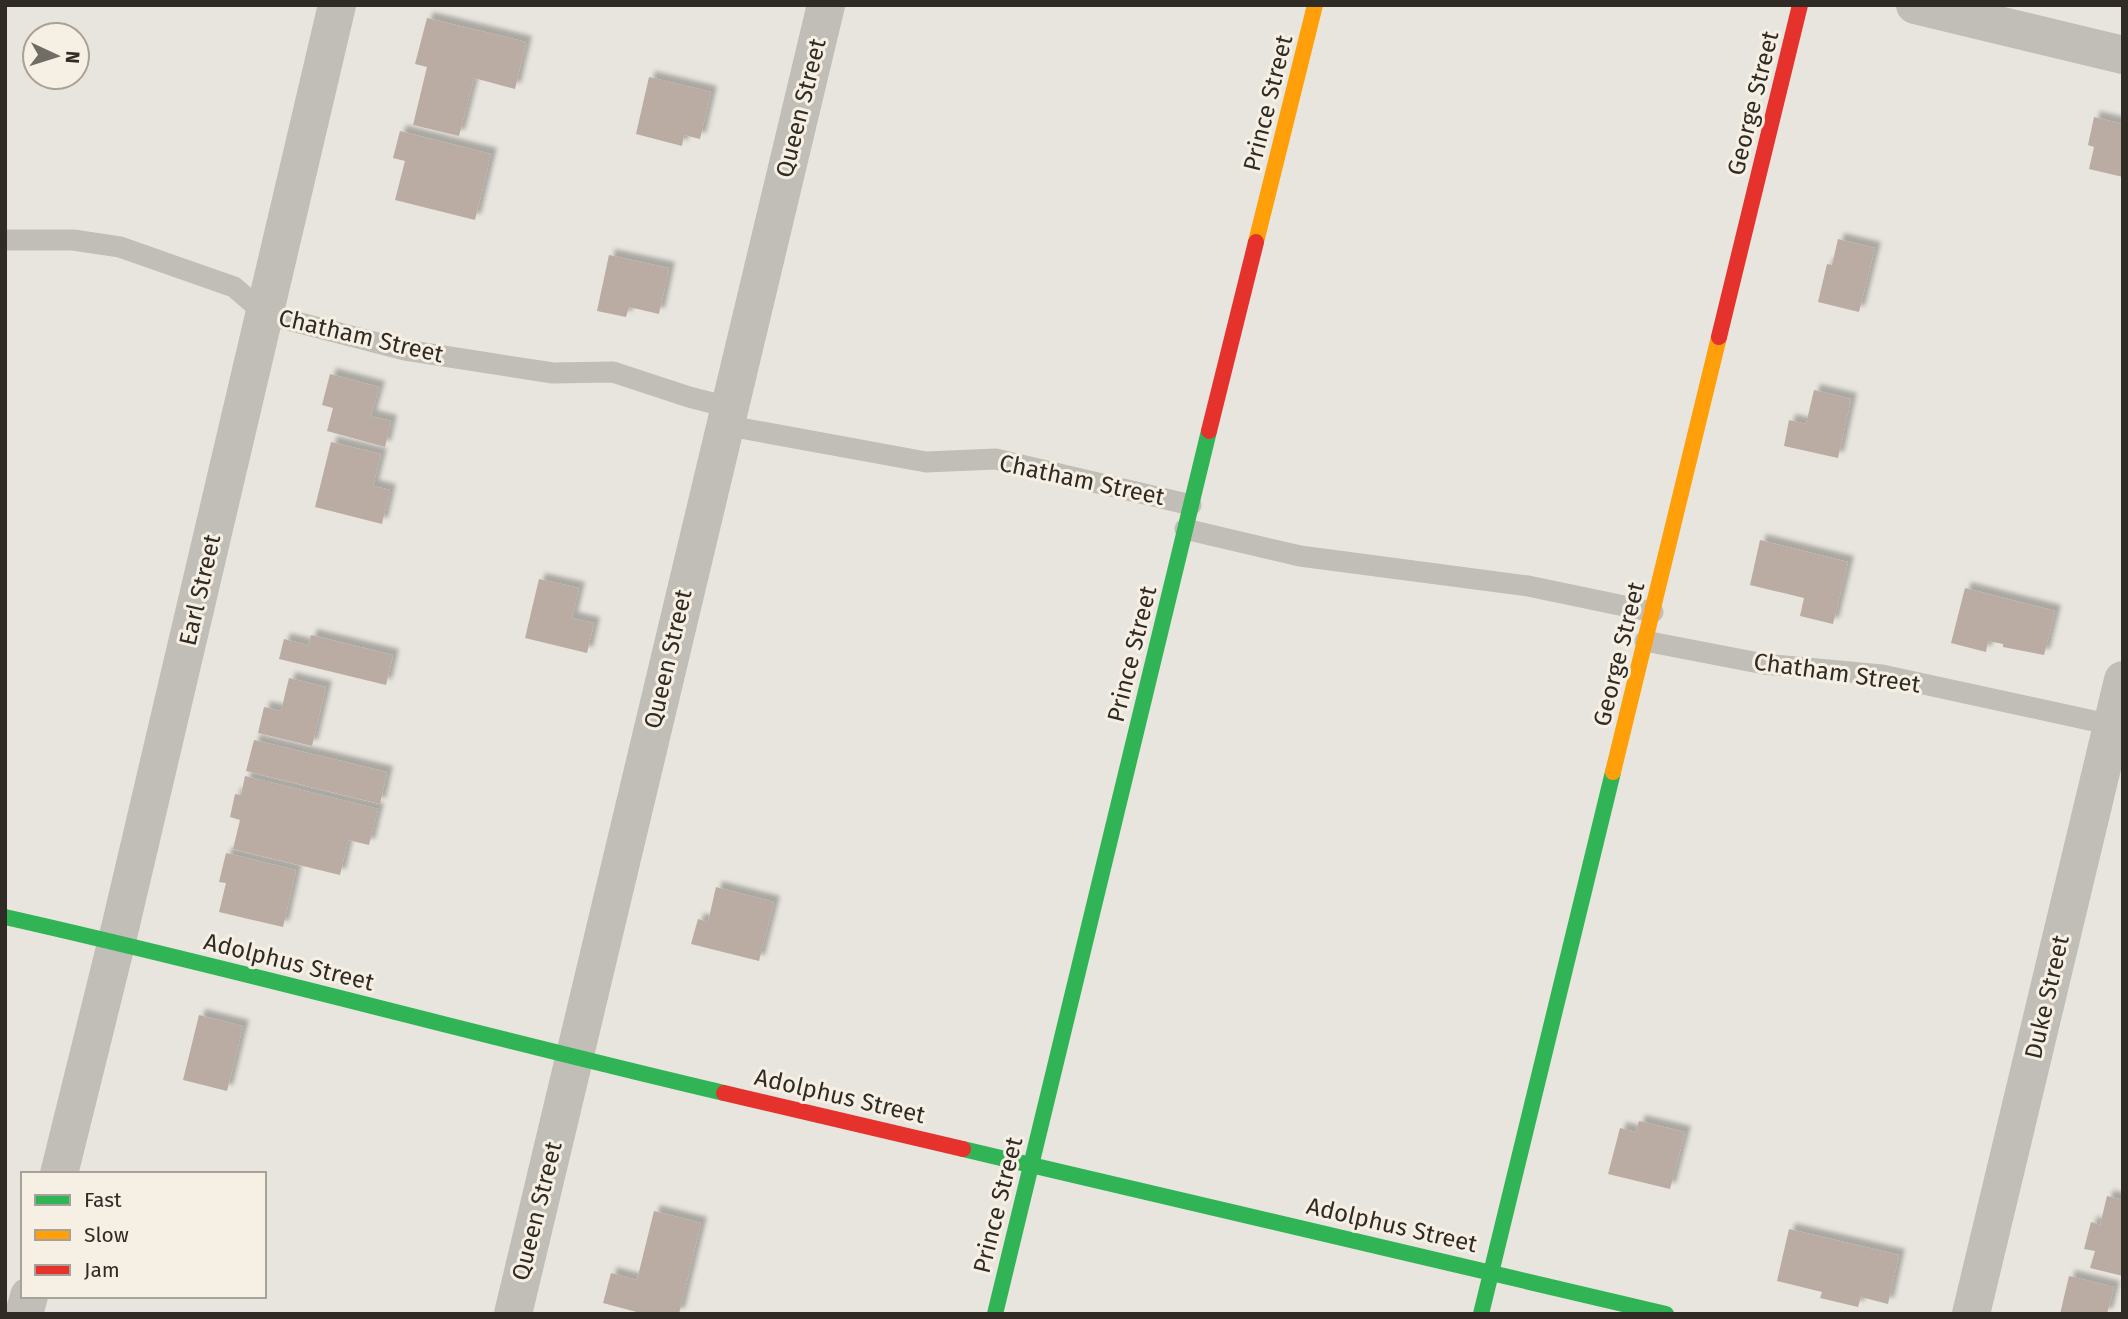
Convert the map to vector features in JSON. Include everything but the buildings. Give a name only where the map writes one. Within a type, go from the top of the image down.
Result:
[{"type":"street","name":"Earl Street","points":[[59,1172],[337,5]]},
{"type":"street","name":"Queen Street","points":[[513,1314],[826,5]]},
{"type":"street","name":"Prince Street","points":[[995,1314],[1315,5]]},
{"type":"street","name":"George Street","points":[[1481,1314],[1800,5]]},
{"type":"street","points":[[1915,5],[2123,55]]},
{"type":"street","name":"Duke Street","points":[[1971,1314],[2114,739],[2123,680]]},
{"type":"street","name":"Adolphus Street","points":[[5,917],[116,942],[574,1058],[1666,1314]]},
{"type":"lane","name":"Chatham Street","points":[[5,240],[73,240],[120,247],[233,287],[265,314],[405,350],[553,373],[613,372],[689,397],[726,416],[926,462],[996,459],[1191,505]]},
{"type":"lane","name":"Chatham Street","points":[[1185,529],[1300,556],[1528,586],[1653,612]]},
{"type":"lane","name":"Chatham Street","points":[[1645,641],[1764,664],[1882,675],[2114,739]]},
{"type":"traffic: fast","points":[[995,1314],[1209,431]]},
{"type":"traffic: fast","points":[[1481,1314],[1613,772]]},
{"type":"traffic: fast","points":[[5,917],[724,1093]]},
{"type":"traffic: fast","points":[[963,1149],[1666,1314]]},
{"type":"traffic: slow","points":[[1256,242],[1315,5]]},
{"type":"traffic: slow","points":[[1613,772],[1719,337]]},
{"type":"traffic: jam","points":[[1719,337],[1800,5]]},
{"type":"traffic: jam","points":[[1209,431],[1256,242]]},
{"type":"traffic: jam","points":[[724,1093],[963,1149]]}]
